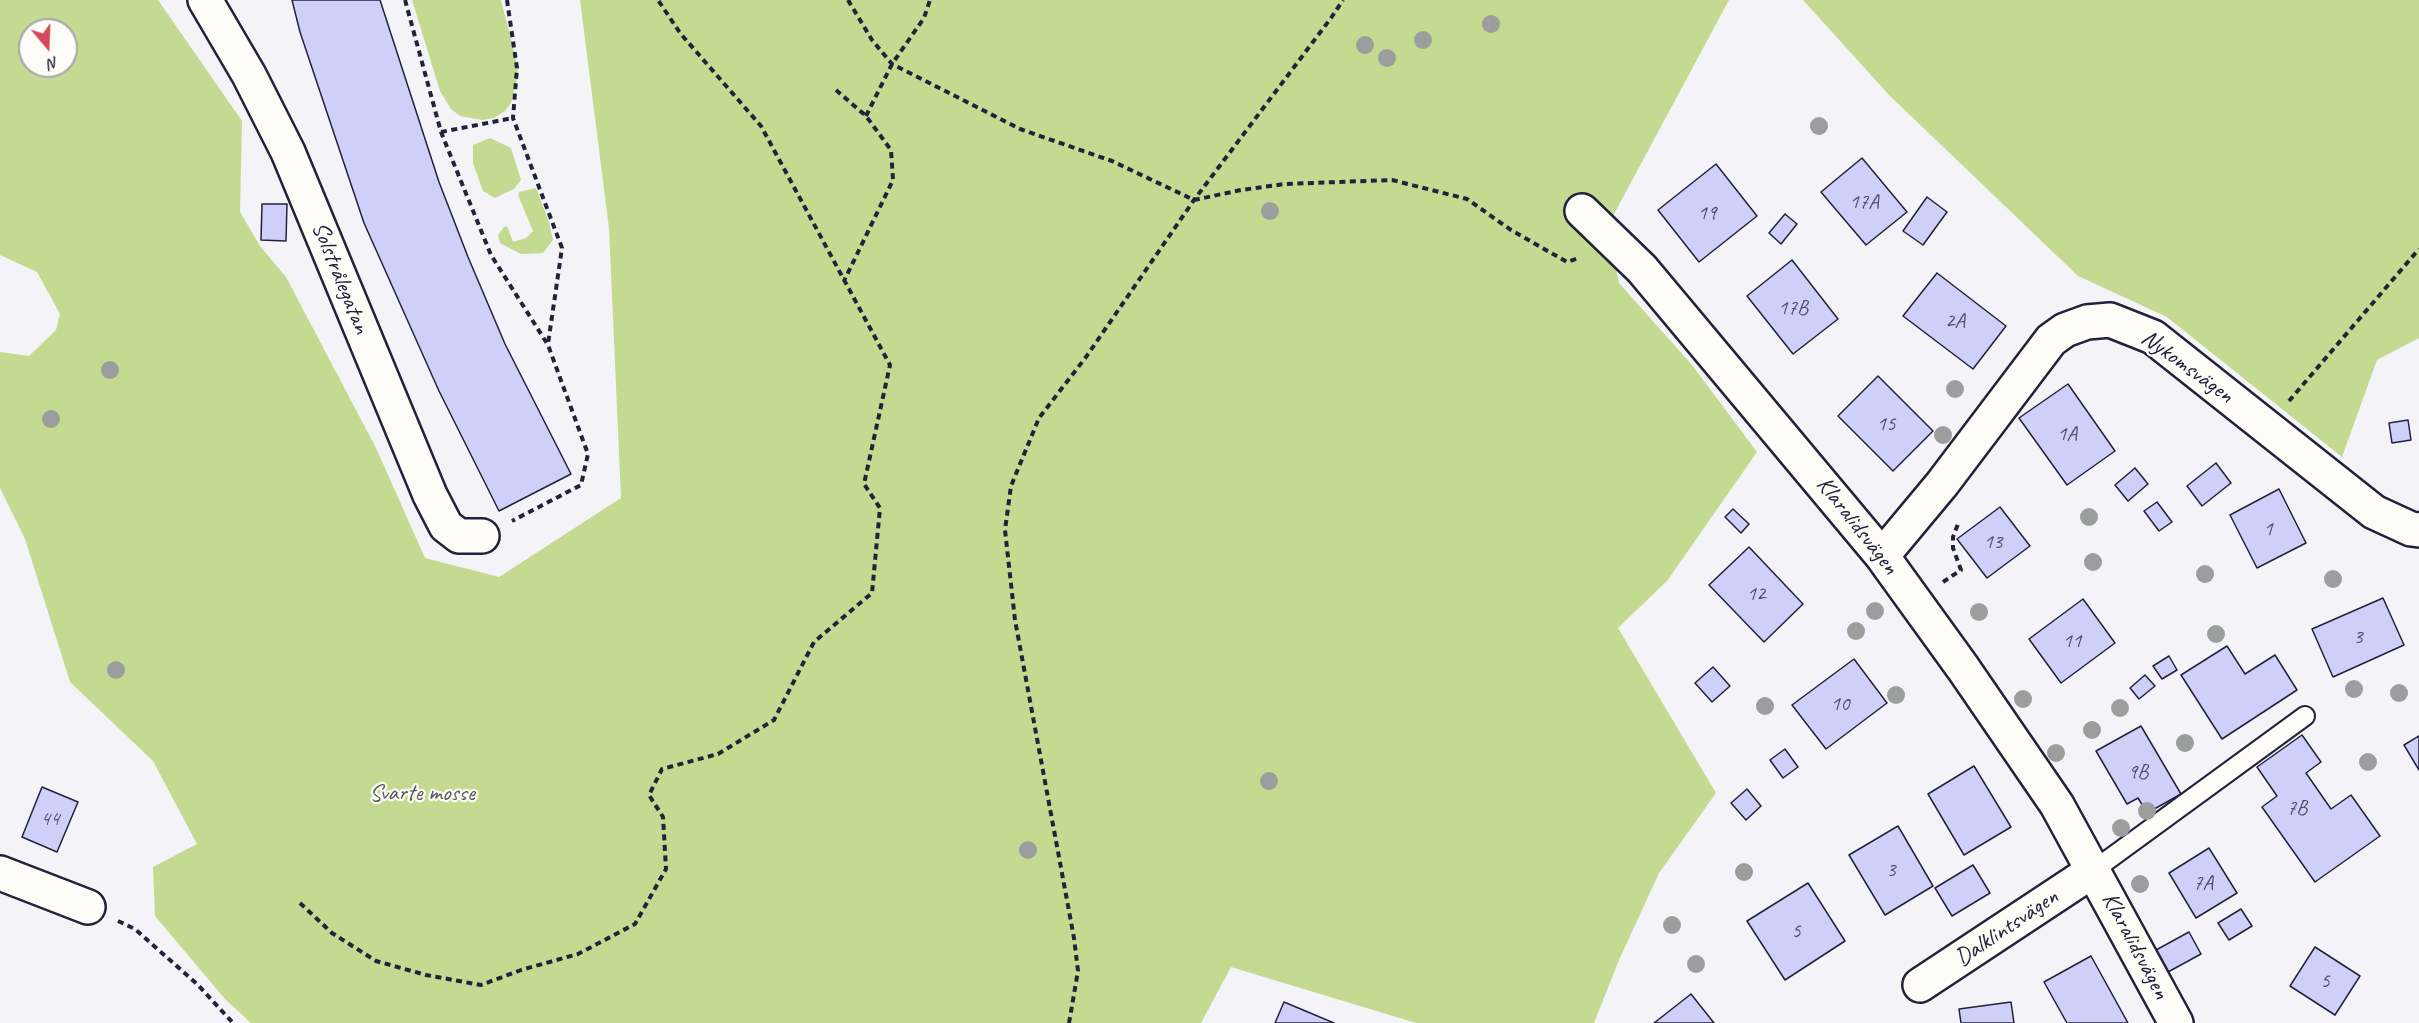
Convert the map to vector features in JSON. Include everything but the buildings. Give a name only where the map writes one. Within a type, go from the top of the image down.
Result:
[{"type":"street","name":"Solstrålegatan","points":[[205,0],[249,75],[288,152],[435,506],[446,526],[459,536],[482,536]]},
{"type":"street","name":"Klaralidsvägen","points":[[1582,211],[1642,269],[1673,305],[1882,556],[1915,601],[2057,805],[2176,1023]]},
{"type":"street","name":"Nykomsvägen","points":[[1882,556],[1941,484],[2046,346],[2066,330],[2086,322],[2110,320],[2153,337],[2374,512],[2411,529],[2419,530]]},
{"type":"street","name":"Dalklintsvägen","points":[[1920,985],[2094,870]]},
{"type":"street","points":[[0,873],[88,907]]},
{"type":"lane","name":"Klaralidsvägen","points":[[2094,870],[2305,716]]},
{"type":"path","points":[[405,0],[441,132],[491,255],[548,345],[588,454],[581,485],[482,536]]},
{"type":"path","points":[[507,0],[517,68],[513,118],[562,248],[548,345]]},
{"type":"path","points":[[300,903],[332,933],[376,961],[426,975],[482,985],[521,970],[578,954],[635,924],[666,869],[663,817],[650,795],[662,768],[718,754],[774,720],[814,642],[872,593],[880,508],[864,484],[891,365],[761,126],[680,33],[658,0]]},
{"type":"path","points":[[848,0],[872,40],[892,64],[1020,129],[1112,161],[1194,200],[1285,184],[1392,180],[1467,199],[1511,230],[1567,262],[1616,244]]},
{"type":"path","points":[[866,116],[892,64],[924,18],[930,0]]},
{"type":"path","points":[[1069,1023],[1078,971],[1058,849],[1015,620],[1005,530],[1011,486],[1039,418],[1086,357],[1194,200],[1332,18],[1343,0]]},
{"type":"path","points":[[836,90],[866,116],[891,150],[894,180],[844,281]]},
{"type":"path","points":[[441,132],[513,118]]},
{"type":"path","points":[[2267,426],[2419,249]]},
{"type":"path","points":[[1915,601],[1961,570],[1953,543],[1961,517]]},
{"type":"path","points":[[88,907],[135,929],[198,985],[233,1023]]},
{"type":"green space","name":"Svarte mosse","points":[[0,0],[158,0],[242,121],[240,212],[260,246],[286,277],[376,448],[425,558],[499,577],[621,498],[609,228],[580,0],[1729,0],[1607,227],[1619,283],[1692,365],[1757,452],[1667,581],[1618,628],[1716,793],[1659,873],[1619,960],[1594,1023],[1416,1023],[1231,967],[1201,1023],[251,1023],[225,999],[155,916],[153,867],[197,844],[153,761],[70,682],[25,539],[0,488],[0,352],[29,356],[56,330],[60,314],[37,272],[0,255]]},
{"type":"green space","points":[[412,0],[501,0],[518,75],[511,103],[505,111],[494,118],[482,120],[460,116],[451,109],[440,91]]},
{"type":"green space","points":[[1803,0],[2419,0],[2419,338],[2377,360],[2342,457],[2167,317],[2078,276],[1889,95]]},
{"type":"green space","points":[[490,138],[511,148],[521,180],[514,189],[495,198],[483,191],[473,163],[473,145]]},
{"type":"green space","points":[[536,188],[553,240],[543,253],[521,254],[500,243],[498,235],[507,226],[513,242],[526,238],[533,231],[518,195],[519,192]]}]
